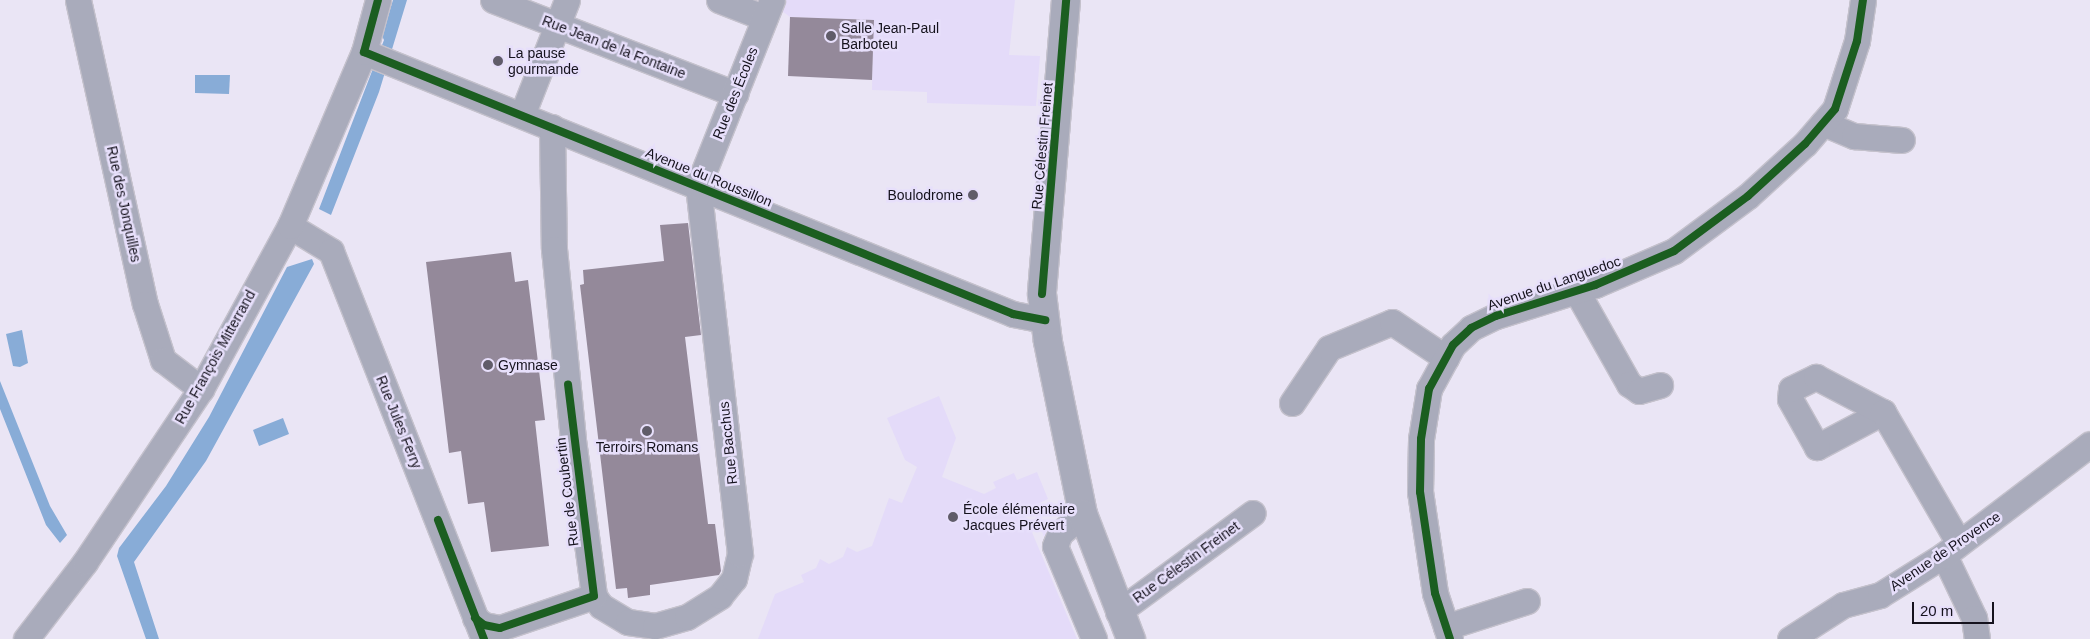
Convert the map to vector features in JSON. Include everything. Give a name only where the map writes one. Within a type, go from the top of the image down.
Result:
[{"type":"street","name":"Rue des Jonquilles","points":[[78,0],[145,304],[164,360],[201,389]]},
{"type":"street","name":"Rue François Mitterrand","points":[[26,639],[85,562],[201,389],[235,320],[290,226],[364,52],[378,0]]},
{"type":"street","name":"Rue Jean de la Fontaine","points":[[493,0],[735,94]]},
{"type":"street","points":[[522,115],[566,0]]},
{"type":"street","points":[[719,0],[769,9]]},
{"type":"street","name":"Rue Célestin Freinet","points":[[1066,0],[1044,307],[1083,514],[1118,612],[1132,639]]},
{"type":"street","name":"Avenue du Languedoc","points":[[1527,601],[1448,633],[1435,593],[1420,492],[1420,439],[1429,389],[1446,358],[1471,328],[1522,306],[1576,290],[1674,251],[1748,196],[1835,109],[1857,42],[1863,0]]},
{"type":"street","name":"Rue des Écoles","points":[[698,186],[769,9]]},
{"type":"street","name":"Avenue du Roussillon","points":[[364,52],[1013,314],[1044,307]]},
{"type":"street","points":[[1823,123],[1854,136],[1902,140]]},
{"type":"street","name":"Rue de Coubertin","points":[[552,127],[554,249],[575,460],[594,596]]},
{"type":"street","name":"Rue Bacchus","points":[[594,596],[601,606],[628,622],[655,626],[706,608],[734,579],[740,554],[698,186]]},
{"type":"street","name":"Rue Jules Ferry","points":[[290,226],[331,251],[480,628]]},
{"type":"street","points":[[1576,290],[1629,384],[1639,391],[1660,385]]},
{"type":"street","points":[[1292,404],[1329,348],[1392,322],[1446,358]]},
{"type":"street","points":[[1882,412],[1952,549],[1974,618],[1977,639]]},
{"type":"street","name":"Avenue de Provence","points":[[1790,639],[1843,605],[1880,595],[1952,549],[2090,444]]},
{"type":"street","name":"Rue Célestin Freinet","points":[[1118,612],[1254,512]]},
{"type":"street","points":[[1083,514],[1060,533],[1055,546],[1094,639]]},
{"type":"street","points":[[480,628],[484,625],[500,628],[594,596]]},
{"type":"shaded area","points":[[786,0],[1015,0],[1009,55],[1040,56],[1036,106],[927,103],[927,92],[872,90],[873,20],[790,17],[782,11]]},
{"type":"shaded area","name":"École élémentaire Jacques Prévert","points":[[939,396],[956,438],[942,477],[984,494],[996,488],[993,482],[1014,473],[1017,480],[1037,472],[1048,499],[1023,511],[1077,639],[758,639],[775,594],[804,582],[801,575],[816,568],[820,559],[829,564],[843,557],[847,547],[857,552],[872,546],[889,498],[902,503],[917,467],[905,460],[887,418]]},
{"type":"water","points":[[393,0],[407,0],[379,92],[331,215],[319,209],[384,40],[382,36]]},
{"type":"water","points":[[195,75],[230,75],[229,94],[195,93]]},
{"type":"water","points":[[312,259],[314,264],[206,461],[134,562],[159,639],[146,639],[117,556],[119,548],[166,486],[209,417],[287,267]]},
{"type":"water","points":[[22,330],[28,363],[20,367],[13,366],[6,334]]},
{"type":"water","points":[[0,381],[50,506],[67,535],[60,543],[46,525],[0,409]]},
{"type":"water","points":[[283,418],[289,434],[259,446],[253,430]]},
{"type":"building","name":"Salle Jean-Paul Barboteu","points":[[790,17],[874,20],[872,80],[788,76]]},
{"type":"building","name":"Terroirs Romans","points":[[688,223],[701,335],[685,337],[708,524],[715,524],[721,571],[719,575],[650,585],[650,595],[628,598],[627,588],[616,589],[580,285],[584,284],[583,270],[664,261],[660,225]]},
{"type":"building","name":"Gymnase","points":[[511,252],[515,282],[528,280],[545,420],[535,421],[549,546],[491,552],[484,502],[468,504],[461,451],[449,453],[426,262]]},
{"type":"cycle path","points":[[378,0],[364,52],[1013,314],[1045,320]]},
{"type":"cycle path","points":[[1042,294],[1066,0]]},
{"type":"cycle path","points":[[1450,639],[1435,593],[1420,492],[1421,439],[1429,389],[1453,345],[1471,328],[1496,316],[1595,285],[1674,251],[1748,196],[1805,144],[1835,109],[1857,41],[1863,0]]},
{"type":"cycle path","points":[[475,618],[484,625],[500,628],[594,596],[568,385]]},
{"type":"cycle path","points":[[438,520],[484,639]]},
{"type":"place","name":"Salle Jean-Paul Barboteu","points":[[831,36]]},
{"type":"place","name":"La pause gourmande","points":[[498,61]]},
{"type":"place","name":"Boulodrome","points":[[973,195]]},
{"type":"place","name":"Gymnase","points":[[488,365]]},
{"type":"place","name":"Terroirs Romans","points":[[647,431]]},
{"type":"place","name":"École élémentaire Jacques Prévert","points":[[953,517]]}]
